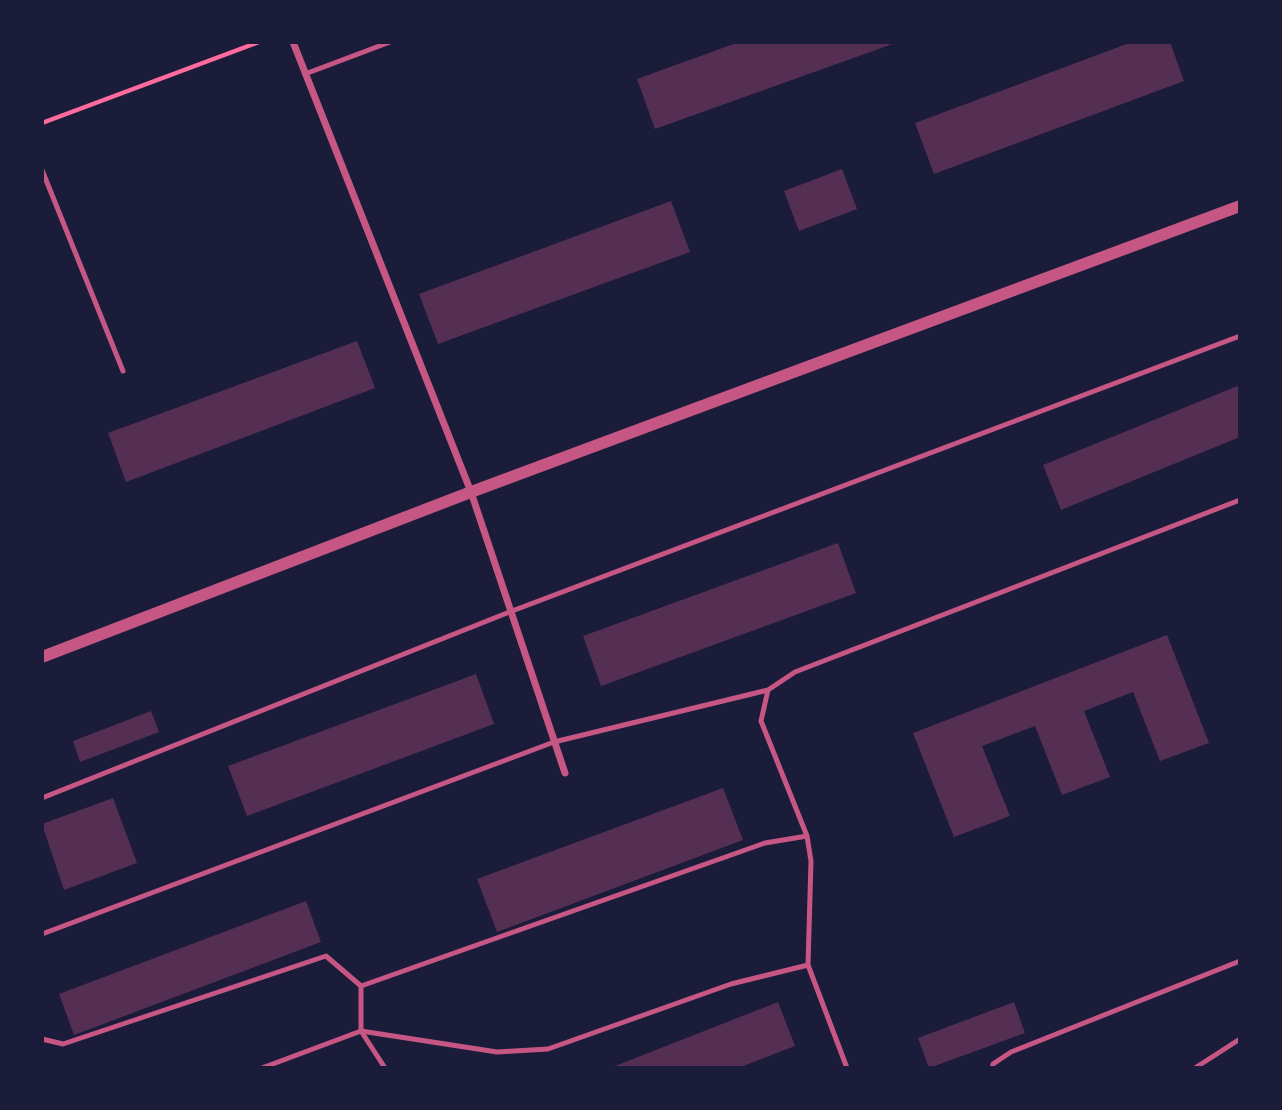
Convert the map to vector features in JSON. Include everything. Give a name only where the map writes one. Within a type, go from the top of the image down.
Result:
[{"type":"street","points":[[293,42],[471,492],[565,773]]},
{"type":"street","points":[[42,656],[471,492],[1240,206]]},
{"type":"lane","points":[[305,74],[390,42]]},
{"type":"lane","points":[[42,170],[123,371]]},
{"type":"lane","points":[[42,798],[512,611],[1240,336]]},
{"type":"lane","points":[[42,934],[554,742],[768,690],[795,672],[1240,500]]},
{"type":"lane","points":[[768,690],[761,721],[807,835],[811,861],[808,965],[847,1068]]},
{"type":"lane","points":[[360,986],[765,843],[807,835]]},
{"type":"lane","points":[[42,1039],[63,1045],[326,956],[360,986],[361,1031],[385,1068]]},
{"type":"lane","points":[[992,1068],[993,1064],[1011,1052],[1240,961]]},
{"type":"lane","points":[[262,1068],[361,1031],[497,1052],[548,1049],[731,984],[808,965]]},
{"type":"lane","points":[[1195,1068],[1240,1039]]},
{"type":"path","points":[[42,123],[259,42]]},
{"type":"building","points":[[739,42],[898,42],[655,129],[637,79]]},
{"type":"building","points":[[1132,42],[1170,42],[1184,81],[934,174],[915,123]]},
{"type":"building","points":[[842,169],[857,209],[799,231],[784,191]]},
{"type":"building","points":[[671,201],[690,252],[438,344],[419,294]]},
{"type":"building","points":[[357,341],[375,388],[126,482],[108,433]]},
{"type":"building","points":[[1240,385],[1240,437],[1061,510],[1043,465]]},
{"type":"building","points":[[838,543],[856,593],[601,686],[583,636]]},
{"type":"building","points":[[1167,635],[1209,743],[1160,761],[1133,692],[1084,711],[1110,777],[1062,795],[1035,726],[982,746],[1010,816],[954,837],[913,733]]},
{"type":"building","points":[[476,674],[494,724],[247,816],[228,766]]},
{"type":"building","points":[[151,711],[159,732],[80,762],[73,741]]},
{"type":"building","points":[[723,788],[743,840],[497,932],[477,879]]},
{"type":"building","points":[[113,798],[137,863],[64,890],[42,824]]},
{"type":"building","points":[[306,901],[321,942],[74,1035],[59,994]]},
{"type":"building","points":[[778,1002],[795,1046],[738,1068],[610,1068]]},
{"type":"building","points":[[1014,1002],[1025,1033],[929,1068],[918,1038]]}]
